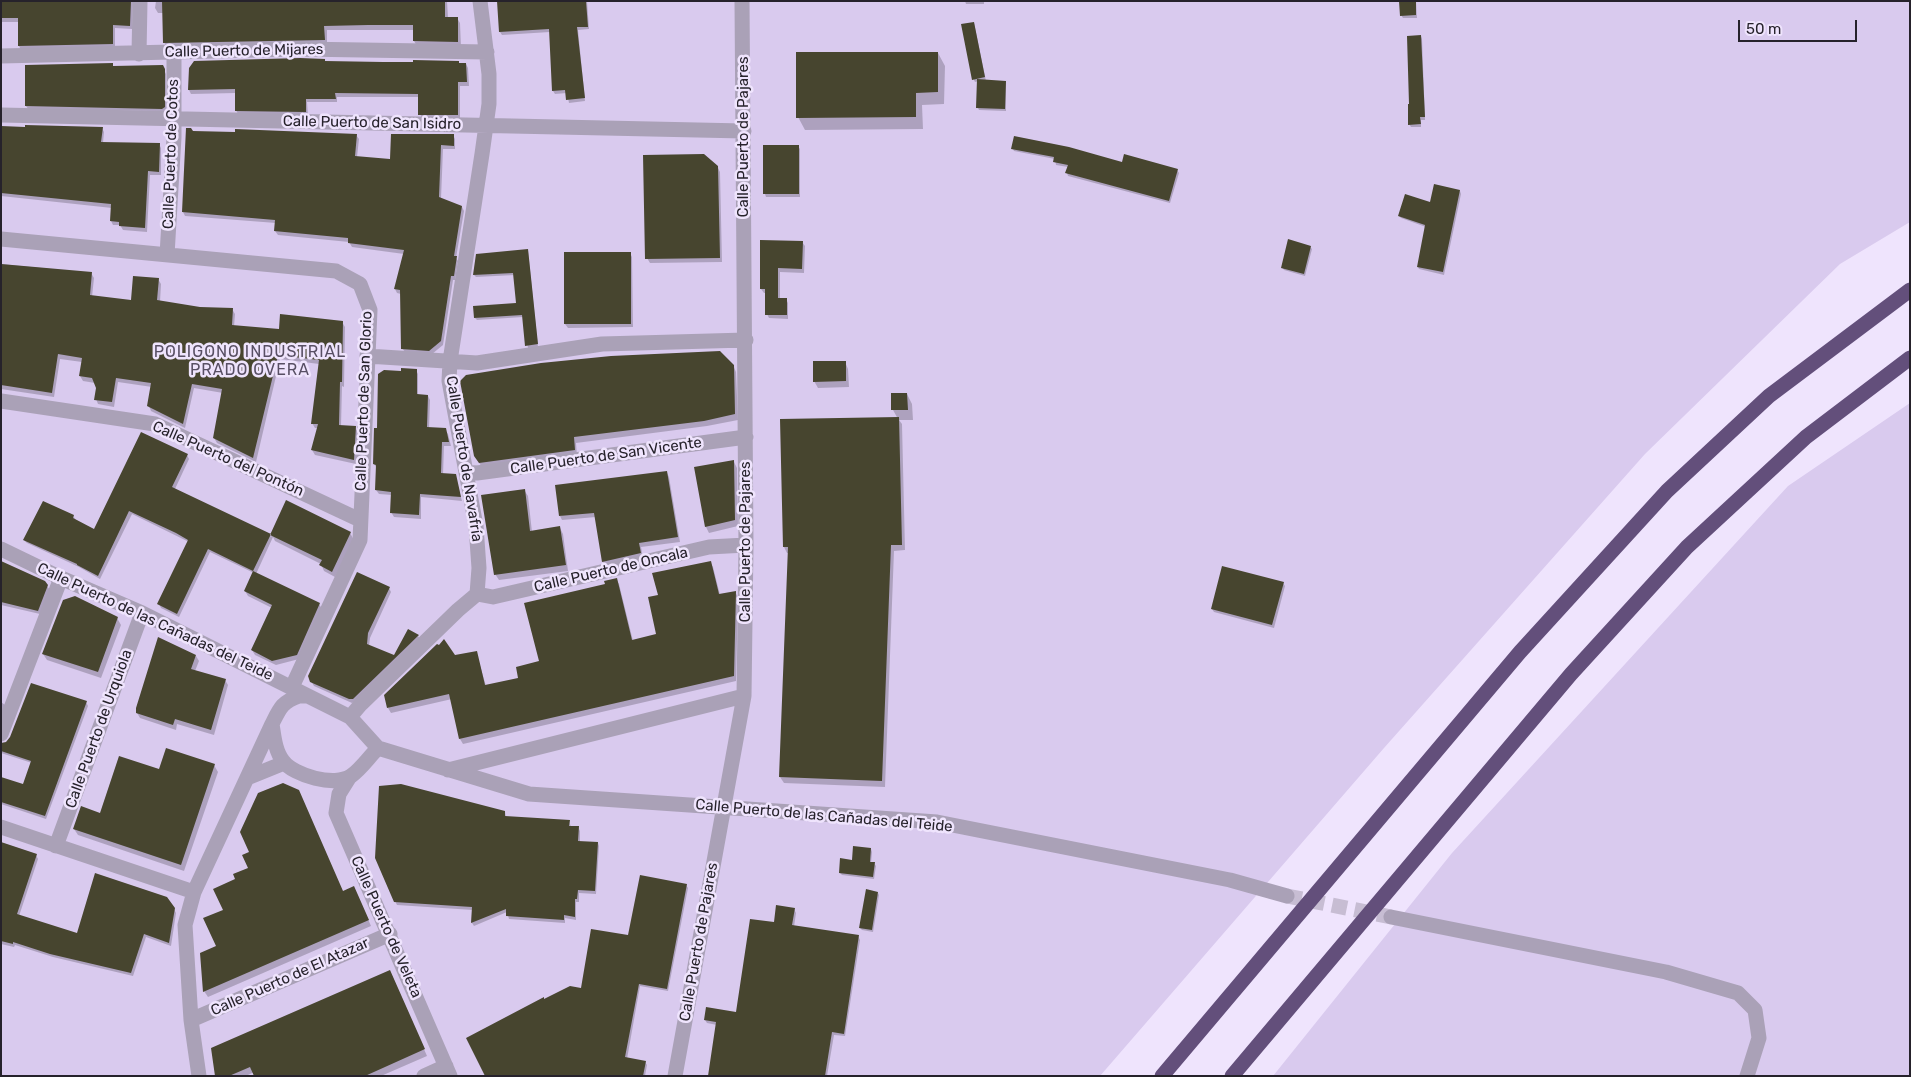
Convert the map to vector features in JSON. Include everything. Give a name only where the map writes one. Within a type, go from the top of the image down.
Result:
[{"type":"highway","points":[[1162,1076],[1520,652],[1667,491],[1769,396],[1910,290]]},
{"type":"highway","points":[[1232,1076],[1571,674],[1687,547],[1806,437],[1910,358]]},
{"type":"street","points":[[139,54],[140,1]]},
{"type":"street","name":"Calle Puerto de Navafría","points":[[477,594],[479,568],[476,526],[449,381],[450,361],[488,104],[489,74],[480,1]]},
{"type":"street","name":"Calle Puerto de Pajares","points":[[675,1076],[744,696],[746,340],[742,1]]},
{"type":"street","name":"Calle Puerto de Mijares","points":[[1,56],[300,50],[487,52]]},
{"type":"street","name":"Calle Puerto de Cotos","points":[[167,255],[174,118],[174,52]]},
{"type":"street","name":"Calle Puerto de San Isidro","points":[[1,115],[485,127],[744,131]]},
{"type":"street","name":"Calle Puerto de San Glorio","points":[[1,239],[336,272],[360,284],[370,310],[360,540],[292,687]]},
{"type":"street","points":[[367,356],[477,363],[602,344],[746,340]]},
{"type":"street","name":"Calle Puerto del Pontón","points":[[1,401],[155,424],[360,520]]},
{"type":"street","name":"Calle Puerto de San Vicente","points":[[466,472],[477,473],[746,437]]},
{"type":"street","name":"Calle Puerto de Oncala","points":[[477,594],[493,597],[710,547],[746,545]]},
{"type":"street","name":"Calle Puerto de las Cañadas del Teide","points":[[1,549],[61,578],[142,613],[308,696]]},
{"type":"street","points":[[1,734],[61,578]]},
{"type":"street","points":[[350,717],[458,610],[477,594]]},
{"type":"street","name":"Calle Puerto de Urquiola","points":[[56,846],[142,613]]},
{"type":"street","points":[[267,674],[277,689],[280,697],[280,708]]},
{"type":"street","points":[[199,1076],[191,1020],[185,925],[194,892],[272,724],[280,708],[286,700],[299,696],[308,696],[350,717],[378,748],[349,778],[331,780],[312,779],[296,772],[284,763],[278,750],[272,724]]},
{"type":"street","points":[[448,770],[744,696]]},
{"type":"street","name":"Calle Puerto de las Cañadas del Teide","points":[[378,748],[529,794],[937,822],[1230,880],[1287,896]]},
{"type":"street","points":[[247,778],[284,763]]},
{"type":"street","name":"Calle Puerto de Veleta","points":[[349,778],[339,794],[336,813],[448,1071]]},
{"type":"street","points":[[1,827],[194,892]]},
{"type":"street","points":[[1391,917],[1666,972],[1738,993],[1755,1010],[1759,1038],[1747,1076]]},
{"type":"street","name":"Calle Puerto de El Atazar","points":[[191,1020],[390,934]]},
{"type":"street","points":[[424,1076],[448,1071]]},
{"type":"shaded area","points":[[1,1],[1910,1],[1910,222],[1840,264],[1645,454],[1384,748],[1100,1076],[1,1076]]},
{"type":"shaded area","points":[[1910,403],[1910,1076],[1273,1076],[1452,853],[1788,486]]},
{"type":"building","points":[[1,1],[131,1],[130,26],[113,25],[113,44],[18,46],[18,18],[1,18]]},
{"type":"building","points":[[162,1],[445,1],[445,17],[458,17],[458,42],[413,41],[413,25],[368,25],[324,26],[325,40],[163,43]]},
{"type":"building","points":[[497,1],[586,1],[588,27],[577,27],[585,98],[566,100],[565,90],[552,91],[549,29],[499,32]]},
{"type":"building","points":[[1399,1],[1416,1],[1416,15],[1400,16]]},
{"type":"building","points":[[974,22],[985,77],[972,80],[961,24]]},
{"type":"building","points":[[1421,35],[1425,117],[1420,117],[1421,124],[1408,125],[1407,36]]},
{"type":"building","points":[[796,52],[938,52],[938,92],[916,93],[916,117],[796,118]]},
{"type":"building","points":[[325,59],[325,61],[459,61],[459,63],[466,63],[467,82],[458,82],[458,115],[418,115],[418,94],[335,93],[336,99],[306,99],[306,112],[235,111],[235,89],[188,90],[189,68],[194,61]]},
{"type":"building","points":[[113,63],[113,66],[163,65],[165,69],[165,107],[162,109],[25,106],[25,65]]},
{"type":"building","points":[[977,79],[1006,81],[1005,109],[976,108]]},
{"type":"building","points":[[25,125],[103,127],[101,142],[160,143],[159,172],[148,171],[145,228],[119,226],[119,222],[110,221],[111,204],[1,193],[1,126],[25,127]]},
{"type":"building","points":[[186,128],[191,128],[193,131],[235,132],[235,129],[357,134],[355,156],[390,159],[391,134],[454,134],[454,146],[441,145],[439,197],[462,206],[454,256],[457,256],[454,276],[451,276],[441,341],[429,351],[401,349],[400,290],[394,289],[404,250],[348,243],[348,238],[274,231],[275,220],[182,212]]},
{"type":"building","points":[[1014,136],[1069,147],[1122,162],[1124,154],[1178,169],[1169,201],[1065,173],[1068,165],[1053,162],[1054,157],[1011,149]]},
{"type":"building","points":[[763,145],[799,145],[799,194],[763,194]]},
{"type":"building","points":[[704,154],[718,166],[720,258],[645,259],[643,155]]},
{"type":"building","points":[[1434,184],[1460,190],[1443,272],[1417,267],[1425,225],[1398,216],[1405,194],[1430,202]]},
{"type":"building","points":[[1288,239],[1311,246],[1304,274],[1281,268]]},
{"type":"building","points":[[760,240],[803,241],[802,269],[778,268],[778,298],[787,298],[787,315],[765,315],[765,289],[760,289]]},
{"type":"building","points":[[528,249],[538,344],[525,346],[522,315],[474,318],[473,306],[516,303],[513,273],[473,275],[476,254]]},
{"type":"building","points":[[564,252],[631,252],[631,324],[564,324]]},
{"type":"building","points":[[1,264],[92,272],[90,295],[131,300],[133,276],[159,278],[157,300],[200,307],[233,308],[232,325],[279,329],[280,314],[343,321],[339,425],[356,426],[354,460],[311,450],[318,424],[311,424],[319,360],[278,355],[253,458],[213,438],[222,389],[192,384],[183,424],[147,406],[151,383],[116,378],[112,402],[94,400],[96,388],[92,378],[79,376],[82,358],[58,354],[52,393],[1,385]]},
{"type":"building","points":[[720,351],[734,365],[735,414],[704,421],[574,437],[575,450],[479,463],[474,456],[460,381],[466,375],[541,363],[611,356]]},
{"type":"building","points":[[813,361],[846,361],[846,381],[813,382]]},
{"type":"building","points":[[401,368],[417,369],[417,394],[428,395],[427,427],[446,428],[449,442],[442,442],[441,473],[456,474],[461,497],[420,494],[419,515],[390,513],[391,492],[375,490],[376,465],[373,464],[374,428],[377,428],[378,374],[384,370],[401,371]]},
{"type":"building","points":[[891,393],[907,393],[908,410],[891,410]]},
{"type":"building","points":[[899,417],[902,545],[891,545],[882,781],[779,777],[788,547],[783,547],[780,419]]},
{"type":"building","points":[[141,432],[188,454],[172,487],[271,534],[253,571],[208,549],[177,614],[157,604],[188,540],[176,533],[129,511],[98,576],[77,564],[23,540],[43,501],[74,515],[73,518],[94,529]]},
{"type":"building","points":[[734,460],[735,520],[705,527],[694,467]]},
{"type":"building","points":[[667,471],[678,537],[639,543],[641,553],[602,562],[594,513],[559,516],[555,485]]},
{"type":"building","points":[[525,489],[530,531],[560,526],[566,565],[494,575],[481,495]]},
{"type":"building","points":[[286,500],[351,532],[332,572],[319,565],[322,560],[270,535]]},
{"type":"building","points":[[1,561],[45,581],[48,585],[38,611],[1,602]]},
{"type":"building","points":[[711,561],[719,594],[736,591],[734,676],[459,739],[449,694],[387,708],[384,695],[444,639],[455,655],[477,651],[485,685],[518,678],[516,667],[539,661],[524,603],[605,584],[604,581],[617,578],[632,640],[656,634],[648,597],[658,595],[652,573]]},
{"type":"building","points":[[1222,566],[1284,582],[1272,625],[1211,609]]},
{"type":"building","points":[[253,571],[320,603],[297,655],[272,661],[251,650],[272,605],[244,591]]},
{"type":"building","points":[[357,572],[390,587],[368,633],[367,644],[394,655],[408,629],[419,635],[353,699],[349,699],[310,682],[308,676]]},
{"type":"building","points":[[75,596],[118,617],[98,672],[42,654],[63,600]]},
{"type":"building","points":[[158,637],[196,655],[191,669],[226,679],[211,730],[175,719],[173,725],[136,713]]},
{"type":"building","points":[[31,683],[87,701],[45,816],[1,802],[1,777],[23,784],[31,761],[1,751],[1,743],[6,742],[10,737]]},
{"type":"building","points":[[166,748],[215,764],[181,865],[73,829],[81,806],[100,813],[119,756],[159,769]]},
{"type":"building","points":[[283,783],[299,790],[343,891],[354,886],[369,920],[203,992],[200,953],[216,946],[203,918],[223,910],[213,889],[235,879],[233,874],[248,868],[242,855],[249,852],[240,832],[258,793]]},
{"type":"building","points":[[401,784],[505,811],[505,816],[570,820],[569,826],[579,826],[578,841],[598,842],[595,891],[578,890],[577,899],[575,899],[575,917],[564,915],[564,920],[506,916],[506,909],[471,923],[472,907],[394,902],[375,858],[379,786]]},
{"type":"building","points":[[1,842],[37,854],[17,914],[77,933],[95,873],[167,897],[175,908],[169,943],[144,934],[131,973],[50,954],[13,942],[13,944],[1,941]]},
{"type":"building","points":[[853,846],[871,848],[870,862],[875,862],[873,877],[839,873],[840,858],[852,860]]},
{"type":"building","points":[[640,875],[687,884],[667,989],[639,984],[625,1057],[646,1061],[643,1076],[485,1076],[466,1038],[544,997],[544,999],[570,986],[581,988],[591,929],[628,935]]},
{"type":"building","points":[[866,889],[878,892],[872,930],[859,928]]},
{"type":"building","points":[[776,905],[795,908],[792,925],[859,935],[844,1034],[832,1032],[825,1076],[708,1076],[716,1022],[704,1020],[706,1007],[736,1012],[750,919],[774,922]]},
{"type":"building","points":[[390,970],[425,1049],[365,1076],[254,1076],[250,1067],[229,1076],[215,1076],[211,1048]]},
{"type":"tunnel","points":[[1287,896],[1391,917]]},
{"type":"district","name":"POLIGONO INDUSTRIAL PRADO OVERA","points":[[250,361]]}]
